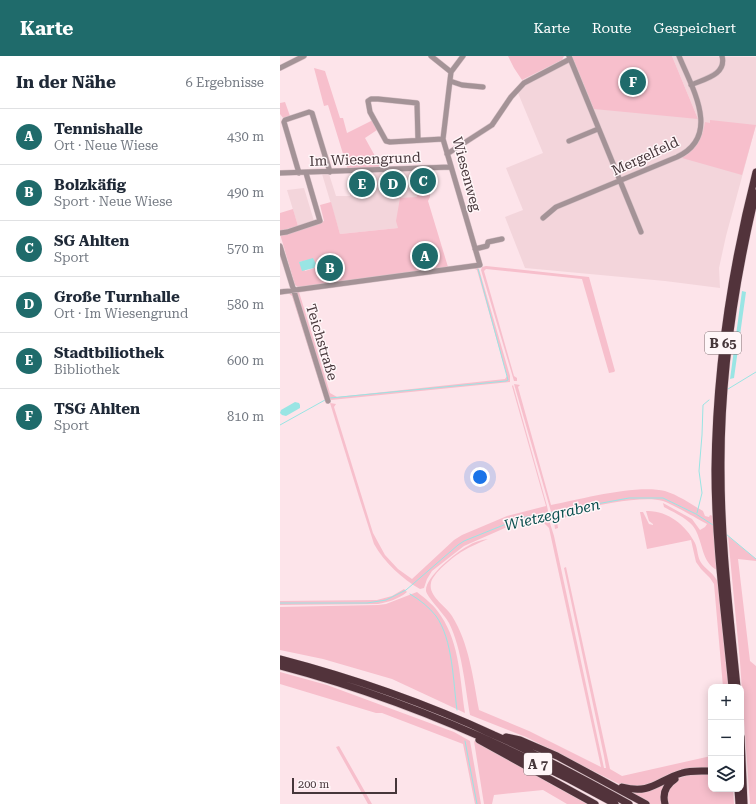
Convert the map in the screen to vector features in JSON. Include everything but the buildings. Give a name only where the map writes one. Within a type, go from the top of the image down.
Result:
[{"type":"highway","name":"B 65","points":[[732,684],[715,471],[716,427],[723,344],[736,259],[756,172]]},
{"type":"highway","name":"B 65","points":[[719,518],[726,360],[734,298],[756,193]]},
{"type":"highway","points":[[750,220],[756,208]]},
{"type":"highway","name":"B 65","points":[[720,535],[737,684]]},
{"type":"highway","name":"A 7","points":[[280,659],[380,689],[413,701],[494,735],[581,778],[629,804]]},
{"type":"highway","name":"A 7","points":[[280,666],[352,687],[404,705],[459,727],[509,749],[615,804]]},
{"type":"highway","points":[[459,727],[491,748],[596,804]]},
{"type":"highway","points":[[494,735],[520,740],[534,745],[646,804]]},
{"type":"highway","points":[[740,756],[739,794],[744,804]]},
{"type":"highway","points":[[612,785],[643,790],[683,773],[708,772]]},
{"type":"highway","points":[[664,804],[664,793],[666,788],[673,780],[691,774],[708,772]]},
{"type":"highway","points":[[739,794],[748,804]]},
{"type":"street","points":[[280,68],[304,56]]},
{"type":"street","points":[[431,56],[451,72],[462,56]]},
{"type":"street","name":"Mergelfeld","points":[[543,218],[556,207],[681,155],[694,143],[700,131],[702,120],[699,106],[679,56]]},
{"type":"street","points":[[691,85],[719,72],[723,66],[722,56]]},
{"type":"street","points":[[447,154],[492,125],[511,97],[524,83],[569,57],[641,232]]},
{"type":"street","name":"Wiesenweg","points":[[294,290],[480,265],[443,139],[451,72]]},
{"type":"street","points":[[450,81],[462,85],[483,87]]},
{"type":"street","points":[[418,140],[417,103],[378,99],[371,99],[368,101],[370,112],[386,141],[418,140],[443,139]]},
{"type":"street","points":[[298,173],[284,122],[285,120],[309,112],[312,113],[330,172]]},
{"type":"street","points":[[569,141],[598,130]]},
{"type":"street","name":"Im Wiesengrund","points":[[280,173],[451,167]]},
{"type":"street","points":[[280,233],[320,221],[306,173]]},
{"type":"street","points":[[475,249],[487,246],[488,242],[502,239]]},
{"type":"street","name":"Teichstraße","points":[[280,246],[328,401]]},
{"type":"street","points":[[280,292],[294,290]]},
{"type":"shaded area","points":[[508,56],[564,56],[562,60],[522,80]]},
{"type":"shaded area","points":[[571,56],[698,119],[672,56],[756,57],[756,125],[726,236],[719,268],[720,288],[665,281],[525,268],[505,217],[523,210],[506,168],[543,153],[518,93],[526,84]]},
{"type":"shaded area","points":[[572,56],[672,56],[698,119],[594,109]]},
{"type":"shaded area","points":[[314,68],[325,71],[340,118],[343,118],[347,133],[373,120],[377,130],[365,138],[380,165],[377,169],[348,170],[328,105],[324,106]]},
{"type":"shaded area","points":[[285,102],[290,116],[283,118],[280,114],[280,103]]},
{"type":"shaded area","points":[[710,120],[756,125],[742,175],[682,158],[698,143],[705,122],[710,123]]},
{"type":"shaded area","points":[[415,170],[418,197],[398,228],[340,234],[322,174],[329,174],[336,196],[350,196],[350,173]]},
{"type":"shaded area","points":[[415,170],[429,170],[430,197],[428,201],[448,267],[298,287],[295,285],[280,234],[324,221],[320,205],[331,202],[340,234],[398,228],[396,221],[400,198],[417,197]],"holes":[[[313,259],[316,266],[305,271],[299,262]]]},
{"type":"shaded area","points":[[304,188],[314,221],[298,226],[287,190]]},
{"type":"shaded area","points":[[293,209],[298,226],[280,231],[280,213]]},
{"type":"shaded area","points":[[486,266],[589,277],[615,371],[609,373],[582,279],[486,269],[484,271],[514,376],[517,378],[517,381],[514,381],[481,270],[482,267]]},
{"type":"shaded area","points":[[476,267],[479,269],[510,376],[510,382],[331,400],[329,398],[296,293],[297,292]],"holes":[[[473,268],[477,270],[507,376],[505,379],[337,397],[330,393],[299,292]]]},
{"type":"shaded area","points":[[290,292],[293,294],[321,388],[292,296],[288,293],[280,295],[280,293]]},
{"type":"shaded area","points":[[514,384],[520,385],[518,387],[551,505],[593,496],[640,489],[665,491],[703,511],[705,516],[713,516],[717,570],[708,563],[698,534],[692,525],[681,516],[664,507],[663,503],[692,519],[700,530],[707,524],[679,508],[663,501],[652,499],[624,501],[552,515]]},
{"type":"shaded area","points":[[513,385],[549,516],[516,523],[464,546],[432,571],[424,588],[420,589],[394,570],[374,544],[330,403],[336,404],[334,407],[373,533],[385,555],[398,569],[412,579],[454,540],[462,535],[507,516],[546,506],[512,386]]},
{"type":"shaded area","points":[[586,511],[593,511],[571,515],[557,521],[558,528],[555,529],[554,522],[559,517]]},
{"type":"shaded area","points":[[646,511],[654,511],[668,516],[681,525],[695,543],[700,562],[718,582],[729,684],[723,684],[714,584],[696,562],[691,540],[647,549],[640,512],[643,512],[649,524],[653,525],[649,521]]},
{"type":"shaded area","points":[[539,520],[549,520],[554,536],[604,768],[606,768],[604,756],[564,568],[566,567],[610,769],[622,776],[708,757],[708,769],[687,770],[643,788],[621,785],[526,737],[470,715],[457,644],[449,623],[426,591],[430,579],[449,559],[473,543],[488,539],[459,553],[439,570],[432,579],[431,583],[432,592],[452,616],[463,638],[470,661],[479,710],[529,731],[601,767],[549,528],[543,522],[539,522]]},
{"type":"shaded area","points":[[728,536],[756,559],[756,561],[738,559],[750,661],[756,666],[756,804],[750,804],[744,719],[744,684],[742,684]]},
{"type":"shaded area","points":[[404,589],[407,592],[400,597],[378,604],[280,605],[280,601],[377,600],[392,596]]},
{"type":"shaded area","points":[[417,592],[439,612],[452,638],[456,651],[465,713],[392,679],[323,659],[280,650],[280,607],[378,605],[386,604]]},
{"type":"shaded area","points":[[280,672],[327,685],[454,732],[470,741],[481,804],[475,804],[463,744],[382,713],[376,713],[280,684]]},
{"type":"shaded area","points":[[474,741],[587,804],[567,804],[543,790],[494,795],[492,804],[484,804]]},
{"type":"shaded area","points":[[339,746],[372,804],[368,804],[336,747]]},
{"type":"shaded area","points":[[708,774],[708,792],[733,792],[734,804],[666,804],[668,788],[674,782],[689,775]]},
{"type":"shaded area","points":[[673,778],[662,804],[650,804],[641,797],[626,790]]},
{"type":"water","points":[[313,258],[316,264],[314,268],[302,271],[299,262]]},
{"type":"water","points":[[742,291],[746,292],[734,378],[730,379]]},
{"type":"water","points":[[295,402],[299,403],[300,408],[286,416],[280,413],[281,410]]},
{"type":"waterway","points":[[330,398],[508,380],[478,269]]},
{"type":"waterway","points":[[728,389],[756,372]]},
{"type":"waterway","points":[[280,425],[325,400]]},
{"type":"waterway","points":[[697,513],[702,493],[699,471],[703,405],[709,400]]},
{"type":"waterway","name":"Wietzegraben","points":[[280,603],[367,603],[386,600],[406,590],[464,541],[521,518],[629,498],[663,498],[696,514],[713,525]]},
{"type":"waterway","name":"Wietzegraben","points":[[726,534],[756,559]]},
{"type":"waterway","points":[[410,594],[421,601],[436,616],[442,626],[449,649],[457,710]]},
{"type":"waterway","points":[[465,741],[477,804]]},
{"type":"place","name":"TSG Ahlten","points":[[633,82]]},
{"type":"place","name":"SG Ahlten","points":[[423,181]]},
{"type":"place","name":"Stadtbiliothek","points":[[362,184]]},
{"type":"place","name":"Große Turnhalle","points":[[393,184]]},
{"type":"place","name":"Tennishalle","points":[[425,256]]},
{"type":"place","name":"Bolzkäfig","points":[[330,268]]}]
